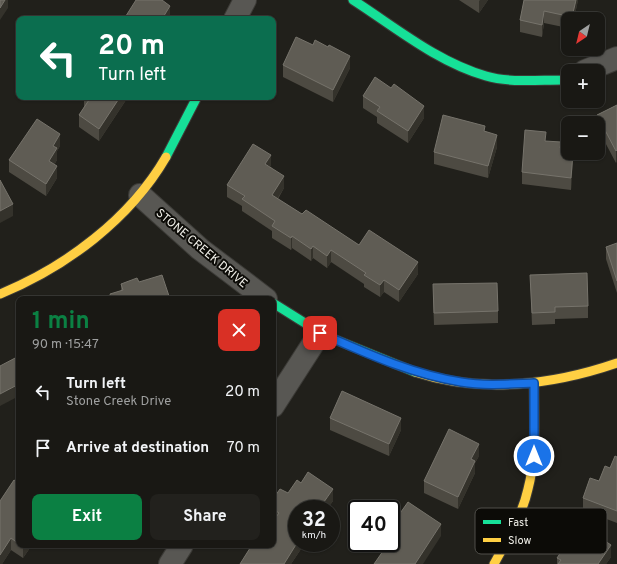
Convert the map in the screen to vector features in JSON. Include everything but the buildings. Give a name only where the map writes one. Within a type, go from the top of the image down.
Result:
[{"type":"street","points":[[237,16],[245,0]]},
{"type":"street","points":[[353,0],[446,59],[473,72],[502,79],[523,81],[561,80]]},
{"type":"street","points":[[602,64],[617,58]]},
{"type":"street","points":[[0,294],[32,280],[75,253],[101,232],[140,195],[167,155],[195,100]]},
{"type":"street","name":"STONE CREEK DRIVE","points":[[140,195],[200,249],[262,296]]},
{"type":"street","points":[[276,305],[320,333],[419,373],[461,382],[484,384],[534,383],[594,371],[617,363]]},
{"type":"street","points":[[276,401],[320,333]]},
{"type":"street","points":[[523,508],[531,479],[534,456],[534,383]]},
{"type":"street","points":[[170,564],[180,548]]},
{"type":"street","points":[[494,564],[500,554]]},
{"type":"traffic: fast","points":[[353,0],[433,53],[468,70],[504,80],[561,80]]},
{"type":"traffic: fast","points":[[166,157],[195,100]]},
{"type":"traffic: fast","points":[[276,305],[324,335],[415,372]]},
{"type":"traffic: slow","points":[[0,294],[49,270],[94,239],[134,201],[151,180],[166,157]]},
{"type":"traffic: slow","points":[[415,372],[440,379],[465,383],[491,385],[517,384],[568,377],[617,363]]},
{"type":"traffic: slow","points":[[522,508],[533,463],[534,383]]},
{"type":"traffic: slow","points":[[494,564],[500,554]]},
{"type":"route","points":[[320,333],[419,373],[461,382],[484,384],[534,383],[534,456]]}]
